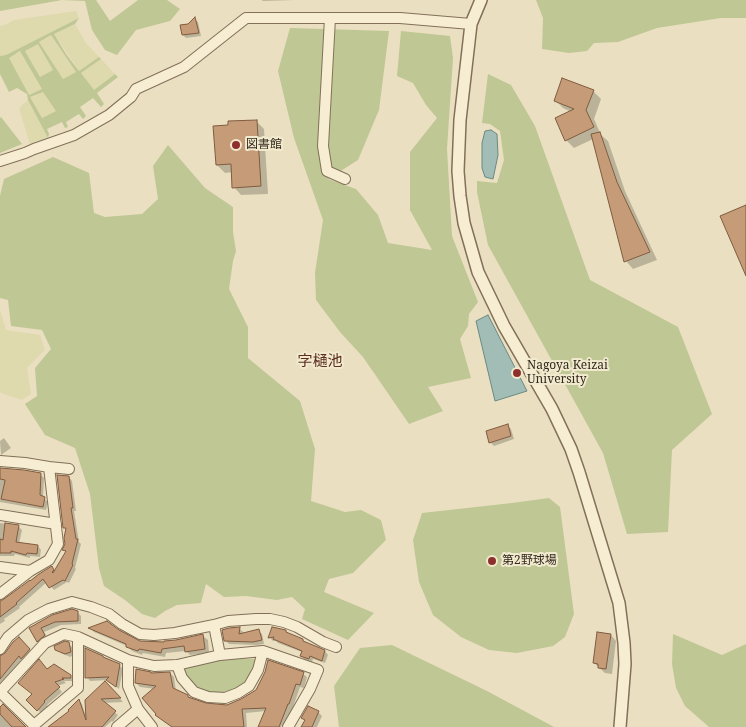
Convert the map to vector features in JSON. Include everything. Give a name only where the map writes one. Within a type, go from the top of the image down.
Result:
[{"type":"street","points":[[482,0],[471,24],[462,91],[458,171],[464,223],[478,272],[504,326],[552,409],[571,449],[579,472],[619,603],[625,664],[620,727]]},
{"type":"street","points":[[0,161],[74,136],[109,115],[131,97],[136,90],[184,66],[246,18],[400,18],[471,24]]},
{"type":"street","points":[[330,18],[323,146],[327,171],[345,179]]},
{"type":"street","points":[[0,461],[69,468]]},
{"type":"street","points":[[0,594],[30,571],[49,560],[58,544],[49,466]]},
{"type":"street","points":[[0,514],[56,524]]},
{"type":"street","points":[[0,566],[30,571]]},
{"type":"street","points":[[0,649],[8,637],[28,620],[49,609],[72,602],[109,614],[140,634],[175,633],[228,621],[270,619],[284,622],[336,647]]},
{"type":"street","points":[[214,625],[220,655]]},
{"type":"street","points":[[78,637],[78,688],[34,725],[0,692],[45,643],[64,634],[78,637],[128,660],[154,666],[177,665],[220,655],[263,651],[318,670],[310,689],[288,727]]},
{"type":"street","points":[[177,665],[182,678],[194,692],[208,697],[225,698],[249,686],[258,670],[263,651]]},
{"type":"street","points":[[128,660],[128,686],[138,709],[152,727]]},
{"type":"street","points":[[117,727],[138,709]]},
{"type":"shaded area","points":[[76,11],[79,18],[6,55],[0,56],[0,26],[14,20]]},
{"type":"shaded area","points":[[75,24],[86,43],[99,57],[79,71],[54,34]]},
{"type":"shaded area","points":[[51,35],[76,72],[63,79],[39,42]]},
{"type":"shaded area","points":[[38,43],[53,70],[40,77],[25,51]]},
{"type":"shaded area","points":[[21,51],[42,89],[28,95],[8,58]]},
{"type":"shaded area","points":[[101,59],[115,74],[94,90],[80,74]]},
{"type":"shaded area","points":[[44,91],[56,111],[42,118],[30,97]]},
{"type":"shaded area","points":[[28,100],[48,138],[30,144],[19,109]]},
{"type":"shaded area","points":[[0,310],[6,330],[40,335],[45,350],[27,368],[31,394],[22,400],[0,391]]},
{"type":"green space","points":[[0,0],[62,0],[0,11]]},
{"type":"green space","points":[[62,0],[96,0],[110,21],[138,0],[167,0],[180,9],[170,21],[136,30],[117,55],[105,50],[92,30],[85,1]]},
{"type":"green space","points":[[536,0],[746,0],[746,18],[721,18],[657,28],[618,42],[594,43],[587,51],[569,53],[542,49],[543,18]]},
{"type":"green space","points":[[79,18],[75,24],[54,34],[66,54],[79,71],[99,57],[101,59],[81,73],[94,90],[115,74],[118,77],[97,93],[104,104],[101,107],[93,98],[80,107],[86,116],[83,119],[79,114],[66,122],[68,127],[65,128],[62,122],[47,129],[48,138],[28,100],[27,94],[17,88],[9,92],[0,74],[0,56],[6,55]],"holes":[[[51,35],[76,72],[63,79],[39,42]],[[38,44],[53,70],[40,77],[25,51]],[[20,51],[42,89],[29,95],[9,58]],[[43,92],[56,111],[42,118],[30,97]]]},
{"type":"green space","points":[[290,28],[389,31],[379,110],[358,160],[328,179],[356,189],[378,215],[388,243],[432,250],[410,210],[410,152],[437,118],[426,105],[413,83],[397,76],[401,31],[450,36],[453,58],[447,149],[452,236],[478,302],[469,314],[468,326],[460,339],[471,378],[428,387],[443,411],[409,424],[363,357],[340,332],[316,300],[315,273],[323,220],[294,138],[278,71]]},
{"type":"green space","points":[[488,74],[511,85],[535,126],[590,280],[678,327],[712,414],[672,450],[668,532],[627,534],[603,453],[488,245],[477,192],[477,181],[497,183],[504,160],[500,131],[490,124],[482,123]]},
{"type":"green space","points":[[0,118],[22,144],[0,153]]},
{"type":"green space","points":[[168,145],[205,188],[233,207],[233,232],[236,251],[229,289],[248,327],[248,358],[300,401],[315,449],[311,501],[345,512],[361,510],[381,520],[386,540],[353,573],[329,579],[324,592],[374,613],[348,640],[302,619],[305,609],[292,597],[277,600],[246,596],[224,597],[206,584],[201,603],[177,605],[155,618],[142,614],[104,586],[99,568],[90,494],[75,448],[45,435],[25,404],[37,396],[35,368],[51,349],[42,330],[11,326],[8,300],[0,298],[0,196],[4,179],[53,157],[89,173],[94,213],[105,217],[142,214],[158,199],[153,166]]},
{"type":"green space","name":"第2野球場","points":[[549,498],[560,507],[574,614],[565,637],[553,646],[517,653],[489,650],[461,637],[433,615],[419,582],[413,540],[422,513]]},
{"type":"green space","points":[[673,634],[722,655],[746,644],[746,727],[709,727],[685,706],[676,688],[672,664]]},
{"type":"green space","points":[[392,645],[487,691],[554,727],[339,727],[334,686],[360,648]]},
{"type":"green space","points":[[235,658],[258,659],[253,672],[245,684],[225,694],[211,694],[197,688],[186,677],[183,667]]},
{"type":"water","points":[[491,130],[497,134],[498,155],[493,179],[485,177],[482,168],[482,143],[485,131]]},
{"type":"water","points":[[488,315],[527,391],[495,401],[476,321]]},
{"type":"building","points":[[195,17],[199,33],[182,35],[180,25],[188,24]]},
{"type":"building","points":[[562,78],[594,90],[586,110],[594,127],[565,141],[555,118],[574,109],[554,101]]},
{"type":"building","name":"図書館","points":[[257,120],[261,186],[232,188],[231,164],[216,165],[213,126],[228,125],[228,121]]},
{"type":"building","points":[[600,132],[617,182],[650,252],[624,262],[591,134]]},
{"type":"building","points":[[746,205],[746,276],[720,216]]},
{"type":"building","points":[[508,424],[511,436],[489,443],[486,431]]},
{"type":"building","points":[[0,468],[41,473],[40,495],[45,497],[43,507],[1,499],[5,480],[0,479]]},
{"type":"building","points":[[57,475],[69,476],[73,508],[71,508],[76,539],[78,539],[73,565],[65,581],[63,580],[49,588],[43,579],[17,604],[0,617],[0,601],[52,566],[53,573],[66,551],[62,550],[65,544],[66,528],[63,528]]},
{"type":"building","points":[[5,523],[19,525],[16,542],[38,545],[37,554],[27,553],[26,555],[11,551],[11,553],[0,553],[0,539],[3,540]]},
{"type":"building","points":[[72,609],[78,611],[78,621],[55,622],[41,628],[45,635],[37,642],[29,628],[52,615]]},
{"type":"building","points":[[107,621],[140,641],[164,642],[203,634],[205,649],[185,652],[184,646],[162,649],[161,653],[139,649],[138,651],[88,628]]},
{"type":"building","points":[[240,627],[239,634],[259,629],[262,640],[253,642],[224,641],[222,630]]},
{"type":"building","points":[[272,627],[286,630],[286,632],[303,639],[303,641],[325,650],[322,661],[310,656],[309,659],[300,656],[302,651],[273,639],[274,637],[268,638]]},
{"type":"building","points":[[597,632],[611,634],[606,669],[598,668],[598,664],[593,663]]},
{"type":"building","points":[[19,637],[30,649],[21,659],[19,656],[0,679],[0,656]]},
{"type":"building","points":[[65,641],[69,642],[71,652],[65,654],[55,650],[54,646]]},
{"type":"building","points":[[85,648],[120,664],[116,687],[106,680],[109,677],[85,678]]},
{"type":"building","points":[[39,659],[47,669],[54,664],[71,675],[71,678],[62,678],[64,679],[55,682],[60,687],[44,701],[37,711],[26,700],[32,694],[18,683]]},
{"type":"building","points":[[268,660],[304,672],[300,685],[296,684],[279,727],[258,727],[266,708],[242,709],[244,727],[172,727],[155,715],[142,698],[156,686],[135,683],[136,669],[151,673],[170,672],[173,688],[188,695],[188,697],[206,703],[227,705],[256,690],[265,672]]},
{"type":"building","points":[[105,681],[121,698],[101,699],[116,711],[102,727],[48,727],[69,711],[79,699],[86,720],[85,700]]},
{"type":"building","points":[[3,704],[26,727],[12,727],[0,714],[0,707]]},
{"type":"building","points":[[308,706],[319,711],[312,727],[301,727],[305,720],[301,718]]},
{"type":"place","name":"図書館","points":[[236,145]]},
{"type":"place","name":"Nagoya Keizai University","points":[[517,373]]},
{"type":"place","name":"第2野球場","points":[[492,561]]},
{"type":"district","name":"字樋池","points":[[320,362]]}]
